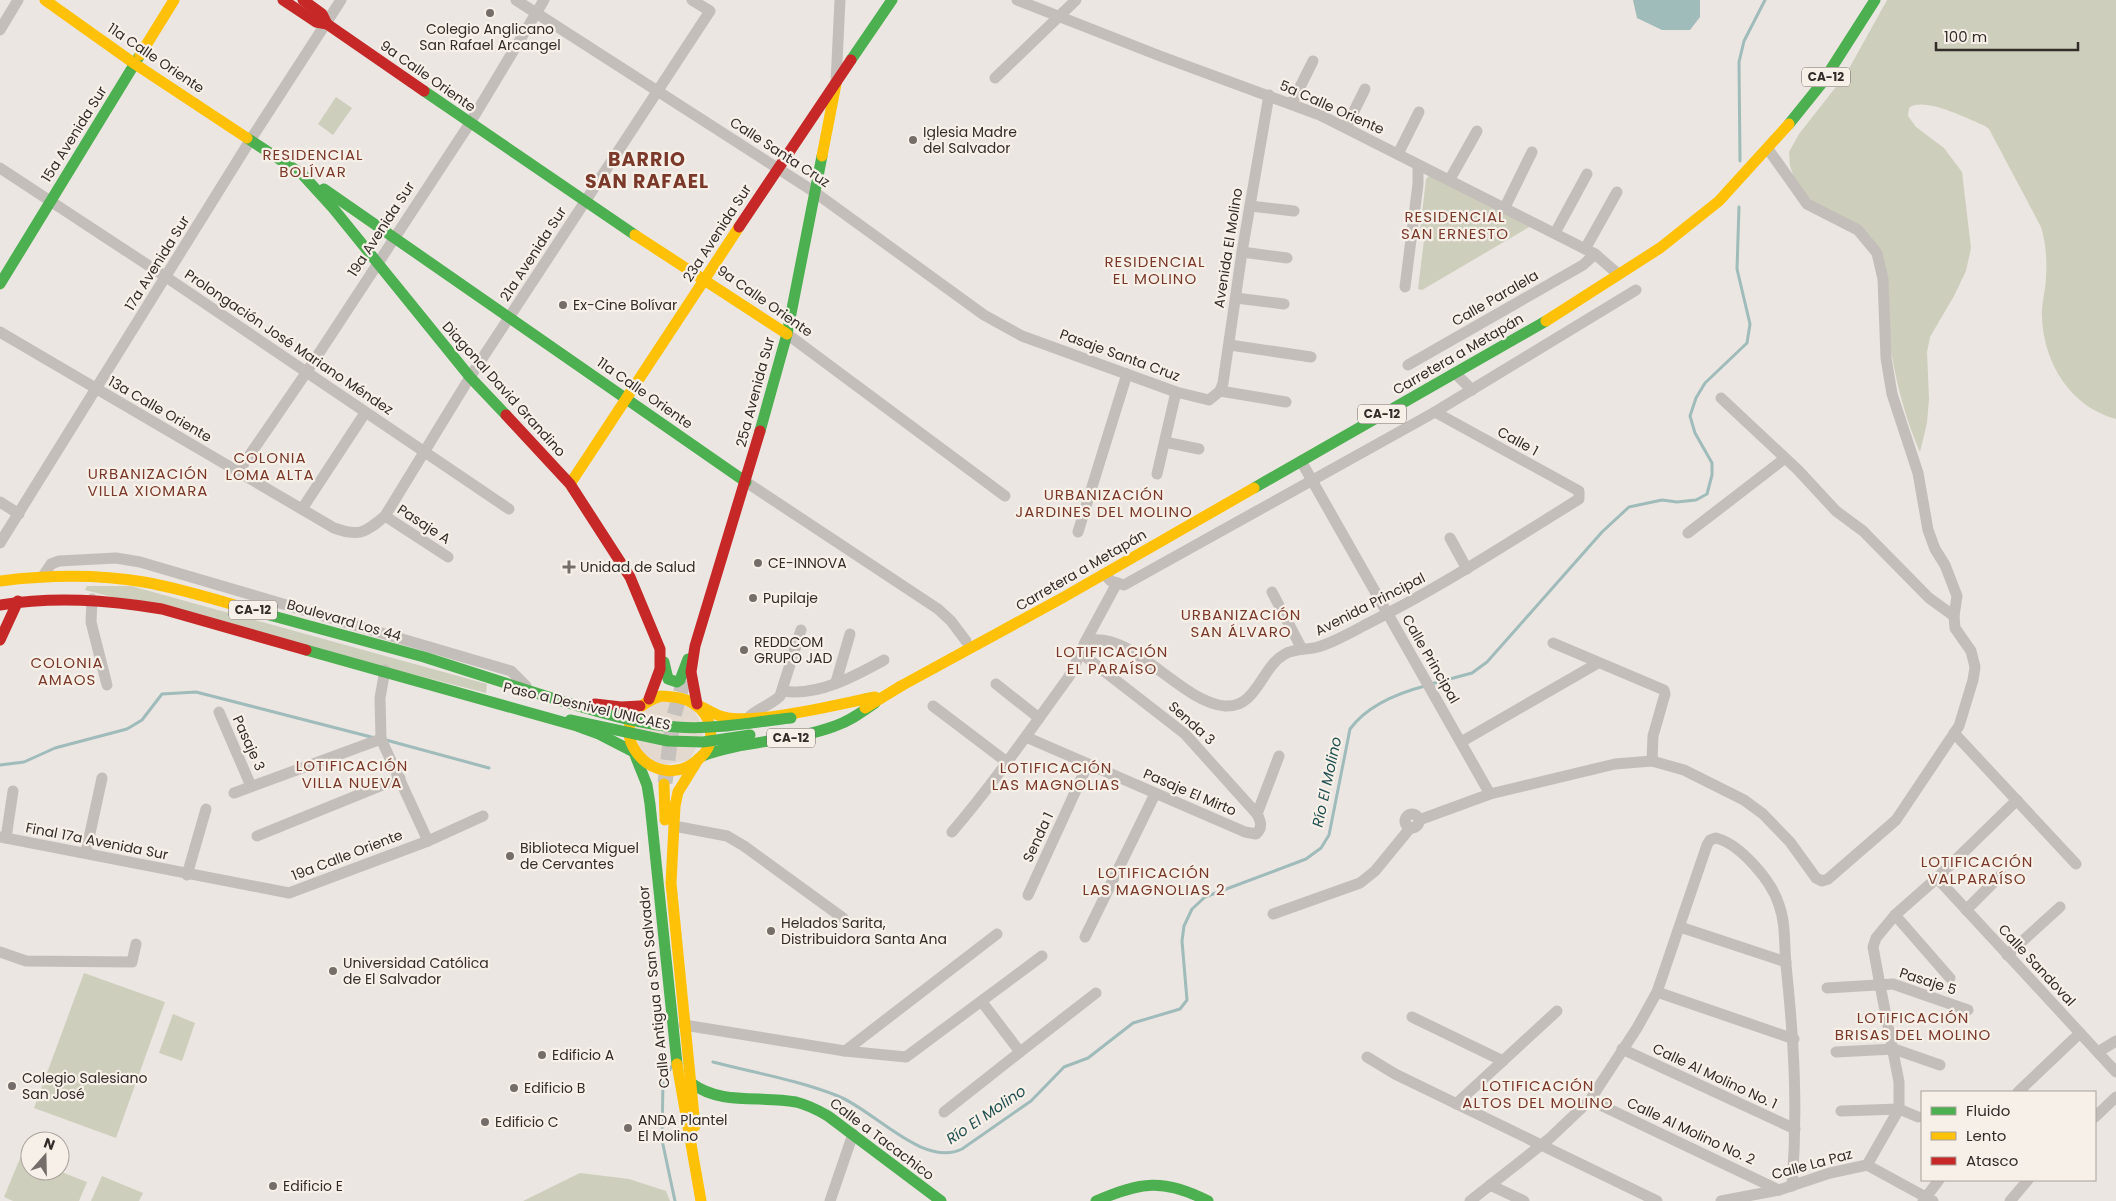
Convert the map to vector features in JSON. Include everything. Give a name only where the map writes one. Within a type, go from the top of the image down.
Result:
[{"type":"main road","name":"11a Calle Oriente","points":[[45,0],[135,64],[251,139]]},
{"type":"main road","name":"15a Avenida Sur","points":[[0,284],[174,0]]},
{"type":"main road","name":"9a Calle Oriente","points":[[283,0],[316,22],[327,24],[585,202],[705,279],[786,334]]},
{"type":"main road","name":"9a Calle Oriente","points":[[303,0],[322,14],[327,24]]},
{"type":"main road","name":"23a Avenida Sur","points":[[570,484],[778,168],[892,0]]},
{"type":"main road","name":"Carretera a Metapán","points":[[901,686],[948,662],[969,644],[1104,574],[1541,324],[1660,248],[1719,201],[1768,149],[1822,83],[1875,0]]},
{"type":"main road","name":"25a Avenida Sur","points":[[698,705],[691,672],[696,642],[746,482],[786,334],[813,191],[836,84]]},
{"type":"main road","name":"Diagonal David Grandino","points":[[251,139],[302,174],[470,377],[570,484],[630,577],[658,642],[661,664],[644,702]]},
{"type":"main road","name":"11a Calle Oriente","points":[[302,174],[746,482]]},
{"type":"main road","points":[[0,640],[22,601],[37,593],[70,590],[74,582],[68,574]]},
{"type":"main road","name":"Boulevard Los 44","points":[[0,581],[68,574],[141,581],[424,658],[500,681]]},
{"type":"main road","points":[[92,599],[80,593],[80,588],[83,584],[128,584],[141,581]]},
{"type":"main road","name":"CA-12","points":[[0,605],[22,601],[92,599],[162,609],[473,695],[599,734],[634,753]]},
{"type":"main road","points":[[658,642],[666,676],[672,682],[680,680],[696,642]]},
{"type":"main road","points":[[684,680],[696,642]]},
{"type":"main road","name":"CA-12","points":[[500,681],[588,703],[621,707],[644,702]]},
{"type":"main road","name":"Paso a Desnivel UNICAES","points":[[500,681],[611,715],[677,727],[793,723]]},
{"type":"main road","name":"Paso a Desnivel UNICAES","points":[[473,695],[570,720],[668,740],[704,742],[793,723],[875,700],[901,686]]},
{"type":"main road","points":[[656,696],[671,696],[686,699],[698,705],[707,716],[711,729],[708,744],[700,757],[686,767],[667,770],[652,766],[634,753],[629,739],[629,727],[644,702],[656,696]]},
{"type":"main road","name":"CA-12","points":[[698,705],[716,715],[730,718],[748,718],[875,700]]},
{"type":"main road","name":"CA-12","points":[[700,757],[726,748],[802,736],[831,728],[852,719],[875,700]]},
{"type":"main road","points":[[778,715],[782,739]]},
{"type":"main road","name":"Calle Antigua a San Salvador","points":[[634,753],[647,785],[650,804],[680,1088],[701,1201]]},
{"type":"main road","name":"Calle Antigua a San Salvador","points":[[694,1157],[696,1134],[692,1083],[684,1026],[671,884],[678,792],[700,757]]},
{"type":"main road","points":[[664,784],[666,870],[671,884]]},
{"type":"main road","points":[[692,1083],[711,1095],[740,1099]]},
{"type":"main road","points":[[680,1088],[705,1103],[725,1104],[740,1099]]},
{"type":"main road","name":"Calle a Tacachico","points":[[740,1099],[774,1099],[812,1107],[852,1134],[935,1200]]},
{"type":"main road","points":[[1096,1201],[1128,1187],[1148,1183],[1173,1186],[1208,1201]]},
{"type":"street","points":[[0,30],[18,0]]},
{"type":"street","name":"17a Avenida Sur","points":[[0,543],[251,139],[341,0]]},
{"type":"street","name":"Calle Santa Cruz","points":[[516,0],[813,191],[984,315],[1022,336]]},
{"type":"street","name":"19a Avenida Sur","points":[[238,472],[306,373],[376,262],[470,122],[544,0]]},
{"type":"street","name":"21a Avenida Sur","points":[[384,516],[425,453],[470,377],[710,11],[692,0]]},
{"type":"street","points":[[836,84],[840,0]]},
{"type":"street","name":"5a Calle Oriente","points":[[1017,0],[1058,17],[1292,103],[1346,127],[1590,251],[1618,274]]},
{"type":"street","points":[[995,78],[1076,0]]},
{"type":"street","points":[[1292,103],[1314,61]]},
{"type":"street","points":[[1346,127],[1365,88]]},
{"type":"street","name":"Avenida El Molino","points":[[1220,391],[1230,345],[1242,252],[1269,96]]},
{"type":"street","points":[[1398,154],[1419,112]]},
{"type":"street","points":[[1450,179],[1477,131]]},
{"type":"street","points":[[1273,914],[1360,883],[1375,871],[1415,824],[1490,794],[1615,764],[1652,761],[1684,770],[1744,800],[1763,814],[1790,842],[1816,878],[1822,881],[1828,879],[1896,820],[1954,734],[1963,716],[1974,667],[1971,651],[1955,628],[1956,596],[1945,565],[1935,549],[1928,530],[1918,472],[1892,394],[1886,358],[1883,279],[1877,253],[1858,230],[1807,204],[1768,149]]},
{"type":"street","points":[[1505,207],[1532,152]]},
{"type":"street","points":[[1405,287],[1418,184],[1418,165]]},
{"type":"street","name":"Prolongación José Mariano Méndez","points":[[0,168],[166,277],[510,509]]},
{"type":"street","points":[[1555,233],[1587,174]]},
{"type":"street","points":[[1590,251],[1617,192]]},
{"type":"street","points":[[1250,206],[1294,211]]},
{"type":"street","name":"Calle Paralela","points":[[1408,365],[1583,265],[1590,251]]},
{"type":"street","points":[[1242,252],[1287,258]]},
{"type":"street","points":[[1104,574],[1117,583],[1124,584],[1435,412],[1636,290]]},
{"type":"street","points":[[1236,298],[1284,304]]},
{"type":"street","name":"13a Calle Oriente","points":[[0,332],[334,528],[355,534],[369,529],[384,516]]},
{"type":"street","name":"9a Calle Oriente","points":[[786,334],[1005,496]]},
{"type":"street","name":"Pasaje Santa Cruz","points":[[1022,336],[1176,392],[1209,400],[1220,391]]},
{"type":"street","points":[[1230,345],[1311,357]]},
{"type":"street","points":[[1455,373],[1472,390]]},
{"type":"street","points":[[1078,532],[1127,374]]},
{"type":"street","points":[[1220,391],[1286,402]]},
{"type":"street","points":[[1158,474],[1176,392]]},
{"type":"street","points":[[1721,398],[1836,511],[1863,530],[1929,598],[1954,616]]},
{"type":"street","name":"Calle 1","points":[[1435,412],[1579,491],[1579,499]]},
{"type":"street","points":[[302,509],[365,413]]},
{"type":"street","points":[[1165,442],[1199,449]]},
{"type":"street","points":[[1688,533],[1784,459]]},
{"type":"street","name":"Calle Principal","points":[[1301,461],[1490,794]]},
{"type":"street","name":"11a Calle Oriente","points":[[746,482],[938,609],[951,621],[969,644]]},
{"type":"street","name":"Avenida Principal","points":[[1084,646],[1106,641],[1120,646],[1201,698],[1224,706],[1239,704],[1246,700],[1280,658],[1289,652],[1328,644],[1388,614],[1467,569],[1579,499]]},
{"type":"street","points":[[0,502],[19,514]]},
{"type":"street","name":"Pasaje A","points":[[384,516],[448,557]]},
{"type":"street","points":[[1450,538],[1467,569]]},
{"type":"street","points":[[43,576],[51,564],[59,561],[116,558],[140,562],[512,671],[526,686]]},
{"type":"street","points":[[952,832],[1008,763],[1076,668],[1084,646],[1117,583]]},
{"type":"street","points":[[1272,592],[1302,649]]},
{"type":"street","points":[[92,599],[91,622],[107,685]]},
{"type":"street","points":[[748,718],[763,705],[777,699],[783,691],[800,630]]},
{"type":"street","points":[[836,682],[850,634]]},
{"type":"street","points":[[1554,643],[1665,692],[1652,743],[1652,761]]},
{"type":"street","name":"Senda 3","points":[[1084,646],[1185,734],[1257,814]]},
{"type":"street","points":[[783,691],[799,693],[836,682],[884,660]]},
{"type":"street","points":[[1461,742],[1598,663]]},
{"type":"street","points":[[385,670],[380,698],[381,739],[428,841]]},
{"type":"street","points":[[996,684],[1039,718]]},
{"type":"street","points":[[934,706],[1008,763]]},
{"type":"street","name":"Pasaje 3","points":[[219,712],[251,786]]},
{"type":"street","points":[[1954,734],[2076,864]]},
{"type":"street","name":"Pasaje El Mirto","points":[[1026,737],[1250,834],[1259,832],[1261,826],[1257,814]]},
{"type":"street","points":[[234,793],[381,739]]},
{"type":"street","points":[[1257,814],[1279,756]]},
{"type":"street","name":"Senda 1","points":[[1028,895],[1088,764]]},
{"type":"street","points":[[86,852],[102,778]]},
{"type":"street","points":[[257,836],[400,778]]},
{"type":"street","points":[[3,837],[13,791]]},
{"type":"street","points":[[1085,937],[1155,794]]},
{"type":"street","points":[[1867,1165],[1899,1109],[1899,1082],[1894,1049],[1880,985],[1874,946],[1880,931],[2017,800]]},
{"type":"street","points":[[187,875],[206,810]]},
{"type":"street","name":"19a Calle Oriente","points":[[187,875],[288,893],[428,841],[483,816]]},
{"type":"street","points":[[674,826],[726,836],[744,846],[843,918]]},
{"type":"street","name":"Final 17a Avenida Sur","points":[[3,837],[86,852],[187,875]]},
{"type":"street","points":[[1470,1201],[1541,1144],[1590,1100],[1657,992],[1707,845],[1710,840],[1716,838],[1732,844],[1765,877],[1773,890],[1784,924],[1794,1039],[1796,1130],[1792,1186]]},
{"type":"street","points":[[1966,910],[2001,875]]},
{"type":"street","name":"Calle Sandoval","points":[[1937,878],[2116,1072]]},
{"type":"street","points":[[2007,955],[2060,907]]},
{"type":"street","points":[[1895,916],[1950,978]]},
{"type":"street","points":[[1680,927],[1786,962]]},
{"type":"street","points":[[845,1051],[996,934]]},
{"type":"street","points":[[0,952],[26,961],[132,962],[136,944]]},
{"type":"street","points":[[684,1026],[845,1051],[906,1057],[1042,956]]},
{"type":"street","name":"Pasaje 5","points":[[1827,988],[1893,984],[1968,1010]]},
{"type":"street","points":[[1657,992],[1794,1039]]},
{"type":"street","points":[[944,1112],[1096,993]]},
{"type":"street","points":[[982,1002],[1020,1052]]},
{"type":"street","points":[[1456,1104],[1557,1011]]},
{"type":"street","points":[[1412,1016],[1503,1061]]},
{"type":"street","points":[[2019,1091],[2080,1033]]},
{"type":"street","points":[[2098,1052],[2116,1041]]},
{"type":"street","name":"Calle Al Molino No. 1","points":[[1622,1049],[1796,1130]]},
{"type":"street","points":[[1836,1052],[1894,1049],[1940,1065]]},
{"type":"street","points":[[1366,1057],[1395,1074],[1657,1201]]},
{"type":"street","points":[[2096,1116],[2116,1097]]},
{"type":"street","name":"Calle Al Molino No. 2","points":[[1590,1100],[1779,1190]]},
{"type":"street","points":[[1841,1111],[1899,1109],[1918,1117]]},
{"type":"street","points":[[830,1201],[852,1134]]},
{"type":"street","name":"Calle La Paz","points":[[1721,1201],[1756,1197],[1867,1165],[1927,1200]]},
{"type":"street","points":[[1927,1200],[1938,1181]]},
{"type":"street","points":[[2010,1201],[2027,1181]]},
{"type":"street","points":[[1490,1184],[1524,1201]]},
{"type":"green space","points":[[1887,0],[2116,0],[2116,419],[2086,405],[2073,394],[2054,367],[2048,352],[2042,318],[2046,281],[2043,233],[1989,129],[1946,110],[1916,105],[1909,108],[1908,116],[1916,127],[1944,148],[1962,172],[1971,248],[1966,271],[1930,337],[1927,352],[1929,399],[1927,423],[1920,452],[1902,402],[1896,377],[1877,246],[1820,208],[1798,189],[1790,166],[1789,152],[1799,134],[1846,74]]},
{"type":"green space","points":[[336,97],[352,108],[333,135],[318,124]]},
{"type":"green space","points":[[1430,175],[1531,226],[1422,290],[1418,289],[1424,240],[1419,239],[1426,179]]},
{"type":"green space","points":[[87,586],[131,586],[487,684],[486,693],[85,590]]},
{"type":"green space","points":[[84,973],[165,1002],[116,1138],[34,1108]]},
{"type":"green space","points":[[173,1014],[195,1023],[182,1061],[159,1053]]},
{"type":"green space","points":[[20,1158],[20,1181],[70,1181],[70,1175],[87,1182],[79,1201],[13,1201],[4,1197]]},
{"type":"green space","points":[[580,1173],[629,1179],[666,1191],[670,1201],[523,1201]]},
{"type":"green space","points":[[102,1176],[143,1193],[139,1201],[91,1201]]},
{"type":"shaded area","points":[[668,700],[693,709],[705,730],[690,760],[662,765],[640,753],[635,725],[644,707]]},
{"type":"water","points":[[1633,0],[1700,0],[1700,17],[1690,30],[1662,30],[1637,18]]},
{"type":"waterway","name":"Río El Molino","points":[[1740,161],[1739,62],[1744,41],[1765,0]]},
{"type":"waterway","name":"Río El Molino","points":[[1431,684],[1472,673],[1487,662],[1602,532],[1629,507],[1662,500],[1677,502],[1696,500],[1707,494],[1712,475],[1712,463],[1695,433],[1690,416],[1696,398],[1705,383],[1747,343],[1750,324],[1737,269],[1739,207]]},
{"type":"waterway","name":"Río El Molino","points":[[713,1062],[792,1081],[838,1096],[852,1103],[899,1135],[931,1151],[947,1153],[962,1149],[1031,1101],[1064,1067],[1088,1058],[1133,1023],[1180,1009],[1187,1000],[1182,941],[1184,926],[1192,909],[1205,897],[1306,859],[1321,848],[1329,835],[1350,729],[1365,714],[1384,701],[1404,692],[1425,686]]},
{"type":"waterway","points":[[0,765],[24,762],[55,748],[127,729],[142,720],[162,694],[196,692],[375,738]]},
{"type":"waterway","points":[[386,740],[489,768]]},
{"type":"waterway","name":"Río El Molino","points":[[672,1066],[663,1081],[662,1140],[675,1201]]},
{"type":"tunnel","points":[[665,783],[673,719],[684,680]]},
{"type":"traffic: fast","points":[[851,60],[892,0]]},
{"type":"traffic: fast","points":[[1789,124],[1822,83],[1875,0]]},
{"type":"traffic: fast","points":[[0,284],[140,55]]},
{"type":"traffic: fast","points":[[424,91],[635,235]]},
{"type":"traffic: fast","points":[[247,138],[302,174],[333,208],[470,377],[506,415]]},
{"type":"traffic: fast","points":[[760,431],[787,334],[822,156]]},
{"type":"traffic: fast","points":[[324,189],[746,482]]},
{"type":"traffic: fast","points":[[1254,488],[1546,321]]},
{"type":"traffic: fast","points":[[262,613],[424,657],[558,700]]},
{"type":"traffic: fast","points":[[306,650],[577,726],[599,734],[632,751]]},
{"type":"traffic: fast","points":[[664,662],[668,679],[677,682],[680,680],[688,659]]},
{"type":"traffic: fast","points":[[558,700],[632,720],[677,727],[720,727],[791,718]]},
{"type":"traffic: fast","points":[[702,756],[735,747],[819,731],[846,722],[875,703]]},
{"type":"traffic: fast","points":[[570,720],[668,741],[703,742],[750,735]]},
{"type":"traffic: fast","points":[[635,755],[647,785],[650,804],[677,1064]]},
{"type":"traffic: fast","points":[[691,1083],[715,1095],[782,1100],[796,1102],[813,1108],[828,1116],[941,1201]]},
{"type":"traffic: fast","points":[[1096,1201],[1126,1190],[1152,1185],[1178,1189],[1208,1201]]},
{"type":"traffic: slow","points":[[45,0],[135,64],[247,138]]},
{"type":"traffic: slow","points":[[140,55],[174,0]]},
{"type":"traffic: slow","points":[[822,156],[836,84]]},
{"type":"traffic: slow","points":[[1546,321],[1660,248],[1719,201],[1789,124]]},
{"type":"traffic: slow","points":[[570,484],[739,227]]},
{"type":"traffic: slow","points":[[635,235],[787,334]]},
{"type":"traffic: slow","points":[[901,686],[1064,597],[1254,488]]},
{"type":"traffic: slow","points":[[0,581],[72,576],[126,579],[174,588],[262,613]]},
{"type":"traffic: slow","points":[[865,708],[901,686]]},
{"type":"traffic: slow","points":[[661,696],[690,702],[700,709],[708,722],[711,737],[706,751],[701,757],[683,769],[665,770],[649,764],[637,753],[630,738],[630,722],[640,707],[661,696]]},
{"type":"traffic: slow","points":[[699,706],[717,715],[738,719],[798,713],[875,697]]},
{"type":"traffic: slow","points":[[695,1126],[671,883],[675,806],[678,792],[699,758]]},
{"type":"traffic: slow","points":[[664,784],[665,820]]},
{"type":"traffic: slow","points":[[677,1064],[701,1201]]},
{"type":"traffic: jam","points":[[283,0],[316,22],[327,24],[424,91]]},
{"type":"traffic: jam","points":[[303,0],[322,14],[327,24]]},
{"type":"traffic: jam","points":[[739,227],[851,60]]},
{"type":"traffic: jam","points":[[506,415],[570,484],[630,577],[660,649],[660,669],[649,699]]},
{"type":"traffic: jam","points":[[697,704],[691,672],[695,646],[760,431]]},
{"type":"traffic: jam","points":[[0,605],[20,602],[81,600],[142,606],[162,609],[306,650]]},
{"type":"traffic: jam","points":[[0,640],[18,601]]},
{"type":"traffic: jam","points":[[595,704],[621,707],[640,706]]},
{"type":"place","name":"Colegio Anglicano San Rafael Arcangel","points":[[490,13]]},
{"type":"place","name":"Iglesia Madre del Salvador","points":[[913,140]]},
{"type":"place","name":"Ex-Cine Bolívar","points":[[563,305]]},
{"type":"place","name":"CE-INNOVA","points":[[758,563]]},
{"type":"place","name":"Unidad de Salud","points":[[569,567]]},
{"type":"place","name":"Pupilaje","points":[[753,598]]},
{"type":"place","name":"REDDCOM GRUPO JAD","points":[[744,650]]},
{"type":"place","name":"Biblioteca Miguel de Cervantes","points":[[510,856]]},
{"type":"place","name":"Helados Sarita, Distribuidora Santa Ana","points":[[771,931]]},
{"type":"place","name":"Universidad Católica de El Salvador","points":[[333,971]]},
{"type":"place","name":"Edificio A","points":[[542,1055]]},
{"type":"place","name":"Colegio Salesiano San José","points":[[12,1086]]},
{"type":"place","name":"Edificio B","points":[[514,1088]]},
{"type":"place","name":"Edificio C","points":[[485,1122]]},
{"type":"place","name":"ANDA Plantel El Molino","points":[[628,1128]]},
{"type":"place","name":"Edificio E","points":[[273,1186]]},
{"type":"district","name":"RESIDENCIAL BOLÍVAR","points":[[313,164]]},
{"type":"district","name":"BARRIO SAN RAFAEL","points":[[647,170]]},
{"type":"district","name":"RESIDENCIAL SAN ERNESTO","points":[[1455,226]]},
{"type":"district","name":"RESIDENCIAL EL MOLINO","points":[[1155,270]]},
{"type":"district","name":"COLONIA LOMA ALTA","points":[[270,466]]},
{"type":"district","name":"URBANIZACIÓN VILLA XIOMARA","points":[[148,482]]},
{"type":"district","name":"URBANIZACIÓN JARDINES DEL MOLINO","points":[[1104,504]]},
{"type":"district","name":"URBANIZACIÓN SAN ÁLVARO","points":[[1241,624]]},
{"type":"district","name":"LOTIFICACIÓN EL PARAÍSO","points":[[1112,660]]},
{"type":"district","name":"COLONIA AMAOS","points":[[67,672]]},
{"type":"district","name":"LOTIFICACIÓN VILLA NUEVA","points":[[352,774]]},
{"type":"district","name":"LOTIFICACIÓN LAS MAGNOLIAS","points":[[1056,776]]},
{"type":"district","name":"LOTIFICACIÓN VALPARAÍSO","points":[[1977,870]]},
{"type":"district","name":"LOTIFICACIÓN LAS MAGNOLIAS 2","points":[[1154,882]]},
{"type":"district","name":"LOTIFICACIÓN BRISAS DEL MOLINO","points":[[1913,1026]]},
{"type":"district","name":"LOTIFICACIÓN ALTOS DEL MOLINO","points":[[1538,1094]]}]
